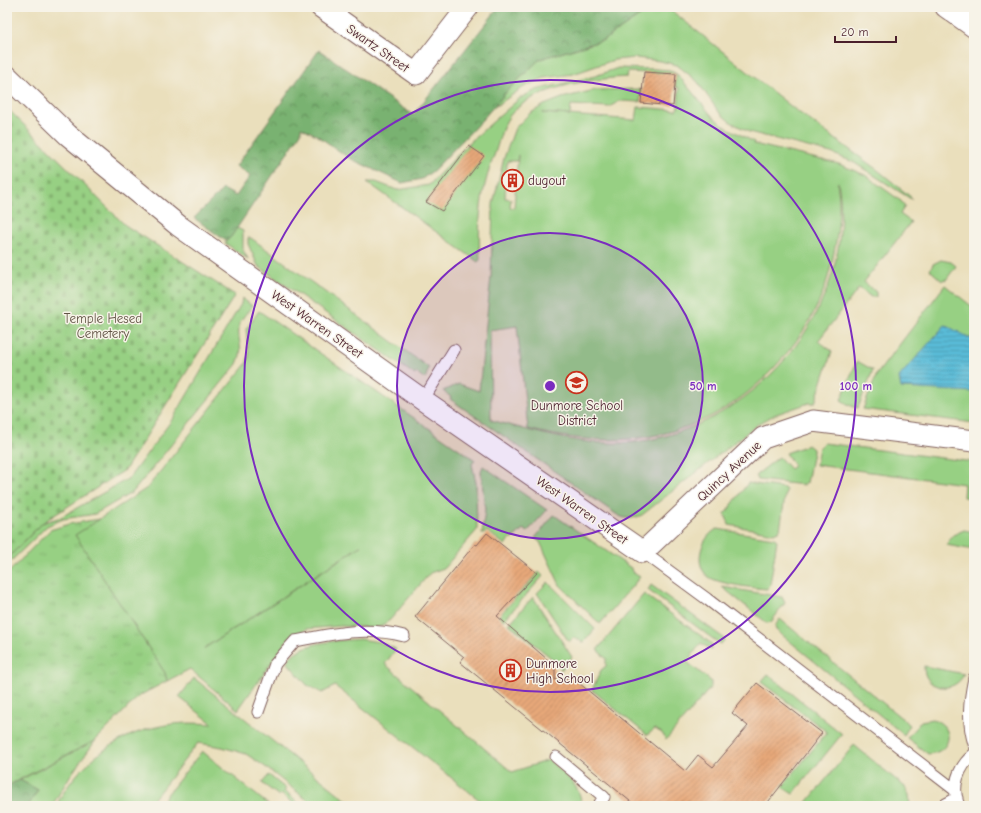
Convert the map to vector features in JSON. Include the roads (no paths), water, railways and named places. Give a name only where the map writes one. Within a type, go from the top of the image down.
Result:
[{"type":"street","name":"Swartz Street","points":[[320,7],[416,74],[468,7]]},
{"type":"street","points":[[946,7],[974,27]]},
{"type":"street","name":"West Warren Street","points":[[7,76],[68,135],[179,226],[423,400],[643,552]]},
{"type":"street","name":"Quincy Avenue","points":[[643,552],[763,438],[806,423],[813,421],[974,441]]},
{"type":"lane","points":[[423,400],[454,350]]},
{"type":"lane","points":[[643,552],[707,599],[957,798]]},
{"type":"lane","points":[[258,712],[275,664],[295,641],[349,632],[383,631],[404,636]]},
{"type":"lane","points":[[974,678],[969,705],[969,729],[974,744]]},
{"type":"lane","points":[[957,798],[956,779],[967,759],[974,754]]},
{"type":"lane","points":[[556,757],[604,797],[598,806]]},
{"type":"lane","points":[[942,806],[957,798]]},
{"type":"water","points":[[945,325],[974,340],[974,392],[901,388],[899,377]]},
{"type":"place","name":"dugout","points":[[512,180]]},
{"type":"place","name":"Dunmore School District","points":[[577,383]]},
{"type":"place","name":"Dunmore High School","points":[[511,670]]},
{"type":"park label","name":"Temple Hesed Cemetery","points":[[103,326]]}]
